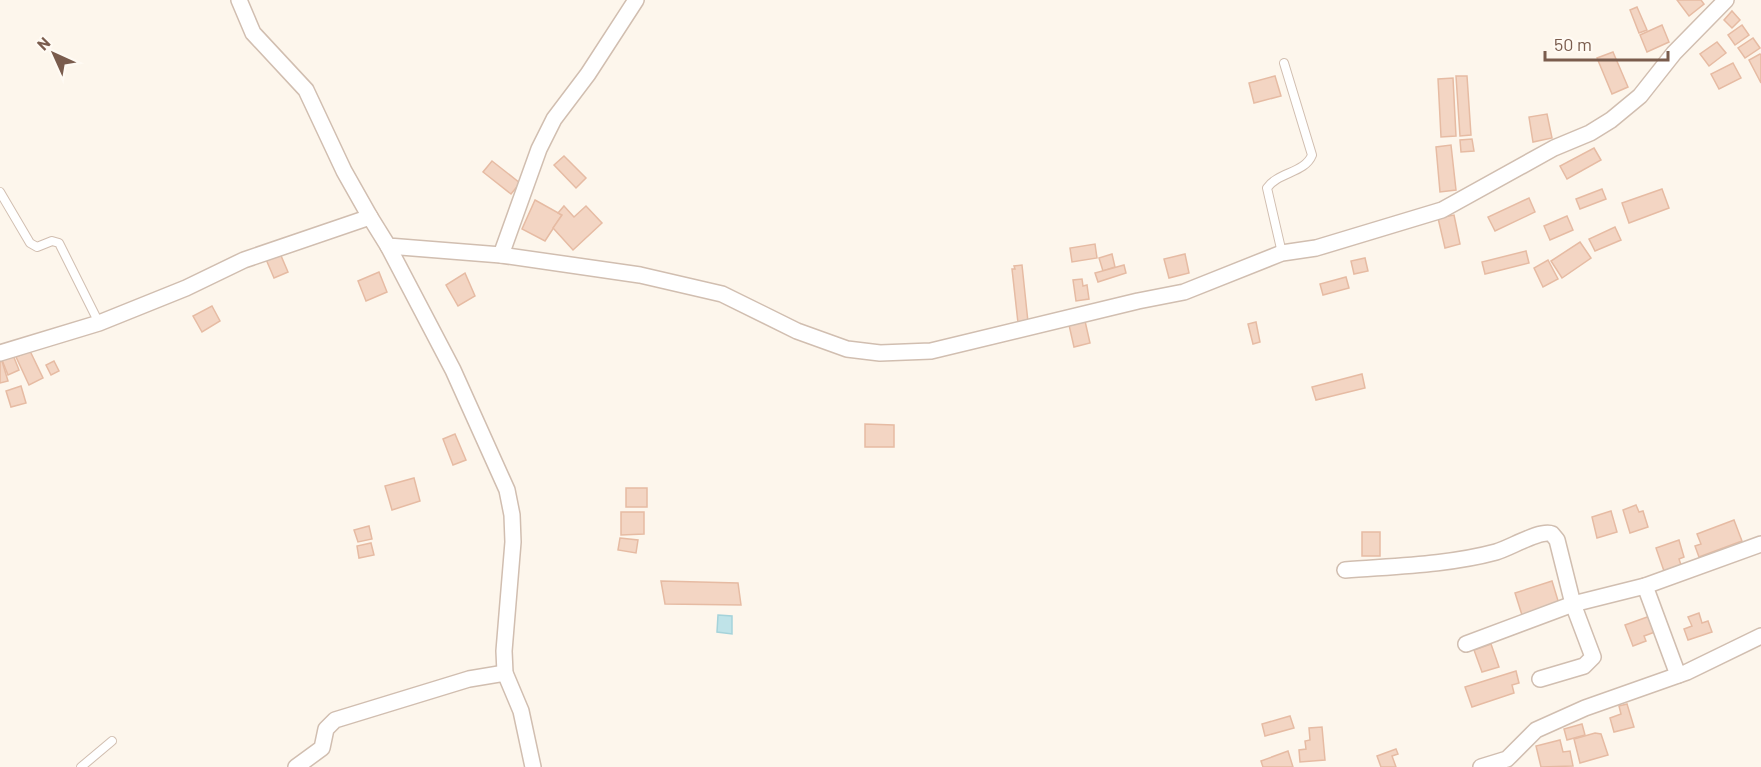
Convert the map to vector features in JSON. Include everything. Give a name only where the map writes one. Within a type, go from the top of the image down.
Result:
[{"type":"street","points":[[239,0],[253,33],[306,90],[344,171],[388,246],[453,370],[507,490],[512,515],[513,542],[504,651],[505,673],[521,711],[533,767]]},
{"type":"street","points":[[501,255],[539,149],[554,119],[588,74],[636,0]]},
{"type":"street","points":[[388,246],[501,255],[640,275],[722,294],[820,341],[858,350],[904,353],[931,351],[1184,292],[1282,253],[1316,248],[1442,210],[1554,148],[1590,133],[1634,102],[1674,53],[1726,0]]},
{"type":"street","points":[[0,353],[99,323],[186,288],[244,260],[370,217]]},
{"type":"street","points":[[1345,570],[1466,558],[1497,551],[1547,532],[1557,540],[1573,604],[1593,657],[1584,666],[1540,679]]},
{"type":"street","points":[[1466,644],[1573,604],[1645,586],[1761,544]]},
{"type":"street","points":[[1645,586],[1678,675]]},
{"type":"street","points":[[1481,767],[1508,759],[1536,730],[1586,708],[1678,675],[1761,636]]},
{"type":"street","points":[[296,767],[322,748],[326,729],[335,720],[469,680],[505,673]]},
{"type":"lane","points":[[1282,253],[1267,188],[1276,178],[1305,164],[1312,155],[1284,63]]},
{"type":"lane","points":[[0,192],[30,243],[37,247],[52,240],[59,243],[99,323]]},
{"type":"lane","points":[[81,767],[112,741]]},
{"type":"water","points":[[718,615],[732,616],[732,634],[717,632]]},
{"type":"building","points":[[1677,0],[1701,0],[1704,4],[1689,16]]},
{"type":"building","points":[[1637,7],[1647,30],[1639,33],[1630,10]]},
{"type":"building","points":[[1732,11],[1740,20],[1732,28],[1724,20]]},
{"type":"building","points":[[1662,25],[1669,42],[1647,52],[1640,35]]},
{"type":"building","points":[[1742,25],[1749,35],[1735,45],[1728,35]]},
{"type":"building","points":[[1753,38],[1760,48],[1745,58],[1738,48]]},
{"type":"building","points":[[1717,42],[1726,53],[1709,66],[1700,54]]},
{"type":"building","points":[[1613,52],[1628,87],[1612,94],[1597,58]]},
{"type":"building","points":[[1761,55],[1761,83],[1749,60]]},
{"type":"building","points":[[1733,63],[1741,78],[1719,89],[1711,74]]},
{"type":"building","points":[[1275,76],[1281,96],[1254,103],[1249,83]]},
{"type":"building","points":[[1456,76],[1467,76],[1471,135],[1460,136]]},
{"type":"building","points":[[1453,78],[1456,136],[1441,137],[1438,79]]},
{"type":"building","points":[[1547,114],[1552,138],[1533,142],[1529,117]]},
{"type":"building","points":[[1472,139],[1474,151],[1461,152],[1460,140]]},
{"type":"building","points":[[1451,145],[1456,190],[1440,192],[1436,147]]},
{"type":"building","points":[[1594,148],[1601,160],[1567,179],[1560,166]]},
{"type":"building","points":[[564,156],[586,178],[576,188],[554,165]]},
{"type":"building","points":[[492,161],[520,183],[511,194],[483,172]]},
{"type":"building","points":[[1602,189],[1606,199],[1580,209],[1576,199]]},
{"type":"building","points":[[1662,189],[1669,208],[1629,223],[1622,203]]},
{"type":"building","points":[[1529,198],[1535,212],[1495,231],[1488,217]]},
{"type":"building","points":[[535,200],[562,215],[545,241],[522,229]]},
{"type":"building","points":[[564,206],[574,217],[586,206],[602,223],[573,250],[553,228],[562,215],[558,213]]},
{"type":"building","points":[[1454,215],[1460,244],[1445,248],[1438,218]]},
{"type":"building","points":[[1567,216],[1573,230],[1550,240],[1544,226]]},
{"type":"building","points":[[1615,227],[1621,240],[1595,251],[1589,239]]},
{"type":"building","points":[[1580,242],[1591,258],[1562,278],[1551,261]]},
{"type":"building","points":[[1095,244],[1097,258],[1072,262],[1070,248]]},
{"type":"building","points":[[279,251],[288,272],[274,278],[265,257]]},
{"type":"building","points":[[1526,251],[1529,263],[1485,274],[1482,262]]},
{"type":"building","points":[[1112,254],[1115,267],[1103,271],[1099,258]]},
{"type":"building","points":[[1185,254],[1189,273],[1169,278],[1164,259]]},
{"type":"building","points":[[1365,258],[1368,271],[1354,274],[1351,261]]},
{"type":"building","points":[[1548,260],[1558,279],[1543,287],[1534,268]]},
{"type":"building","points":[[1022,265],[1028,322],[1018,323],[1012,269],[1015,269],[1014,266]]},
{"type":"building","points":[[1124,265],[1126,273],[1098,282],[1095,273]]},
{"type":"building","points":[[379,272],[387,292],[366,301],[358,281]]},
{"type":"building","points":[[465,273],[475,296],[458,306],[446,285]]},
{"type":"building","points":[[1346,277],[1349,288],[1323,295],[1320,284]]},
{"type":"building","points":[[1082,279],[1083,286],[1087,285],[1089,299],[1076,301],[1073,280]]},
{"type":"building","points":[[212,306],[220,321],[202,332],[193,316]]},
{"type":"building","points":[[1085,321],[1090,343],[1074,347],[1069,325]]},
{"type":"building","points":[[1256,322],[1260,342],[1253,344],[1248,324]]},
{"type":"building","points":[[30,351],[43,378],[29,385],[16,357]]},
{"type":"building","points":[[13,355],[19,370],[8,375],[2,360]]},
{"type":"building","points":[[2,361],[8,381],[0,383],[0,362]]},
{"type":"building","points":[[54,361],[59,371],[51,375],[46,365]]},
{"type":"building","points":[[1362,374],[1365,388],[1316,400],[1312,387]]},
{"type":"building","points":[[21,386],[26,403],[11,407],[6,391]]},
{"type":"building","points":[[865,424],[894,425],[894,447],[865,447]]},
{"type":"building","points":[[455,434],[466,460],[453,465],[443,439]]},
{"type":"building","points":[[414,478],[420,501],[392,510],[385,486]]},
{"type":"building","points":[[626,488],[647,488],[647,507],[626,507]]},
{"type":"building","points":[[1636,505],[1639,512],[1643,511],[1648,527],[1630,533],[1623,510]]},
{"type":"building","points":[[1611,511],[1617,532],[1597,538],[1592,517]]},
{"type":"building","points":[[621,512],[644,512],[644,534],[621,535]]},
{"type":"building","points":[[1734,520],[1742,541],[1699,557],[1695,546],[1701,544],[1697,534]]},
{"type":"building","points":[[369,526],[372,539],[358,542],[354,530]]},
{"type":"building","points":[[1362,532],[1380,532],[1380,556],[1362,556]]},
{"type":"building","points":[[620,538],[638,540],[636,553],[618,550]]},
{"type":"building","points":[[1679,540],[1684,557],[1679,559],[1681,565],[1664,571],[1656,548]]},
{"type":"building","points":[[371,543],[374,555],[359,558],[357,546]]},
{"type":"building","points":[[661,581],[738,583],[741,605],[665,604]]},
{"type":"building","points":[[1552,581],[1559,604],[1522,615],[1515,593]]},
{"type":"building","points":[[1699,613],[1702,623],[1708,621],[1712,632],[1688,640],[1684,629],[1692,626],[1688,617]]},
{"type":"building","points":[[1650,616],[1655,632],[1644,636],[1646,641],[1633,646],[1625,625]]},
{"type":"building","points":[[1491,644],[1499,667],[1482,672],[1474,650]]},
{"type":"building","points":[[1516,671],[1519,683],[1512,685],[1514,693],[1472,707],[1465,687]]},
{"type":"building","points":[[1627,704],[1634,727],[1614,732],[1610,718],[1621,714],[1619,706]]},
{"type":"building","points":[[1290,716],[1294,728],[1265,736],[1262,724]]},
{"type":"building","points":[[1582,724],[1585,735],[1567,740],[1564,729]]},
{"type":"building","points":[[1322,727],[1325,760],[1300,762],[1299,750],[1306,749],[1305,741],[1310,740],[1309,728]]},
{"type":"building","points":[[1595,733],[1601,734],[1608,755],[1580,763],[1574,739]]},
{"type":"building","points":[[1560,740],[1563,752],[1570,751],[1573,766],[1541,767],[1536,746]]},
{"type":"building","points":[[1396,749],[1398,754],[1392,756],[1396,767],[1381,767],[1377,756]]},
{"type":"building","points":[[1288,751],[1293,767],[1263,767],[1261,761]]}]
